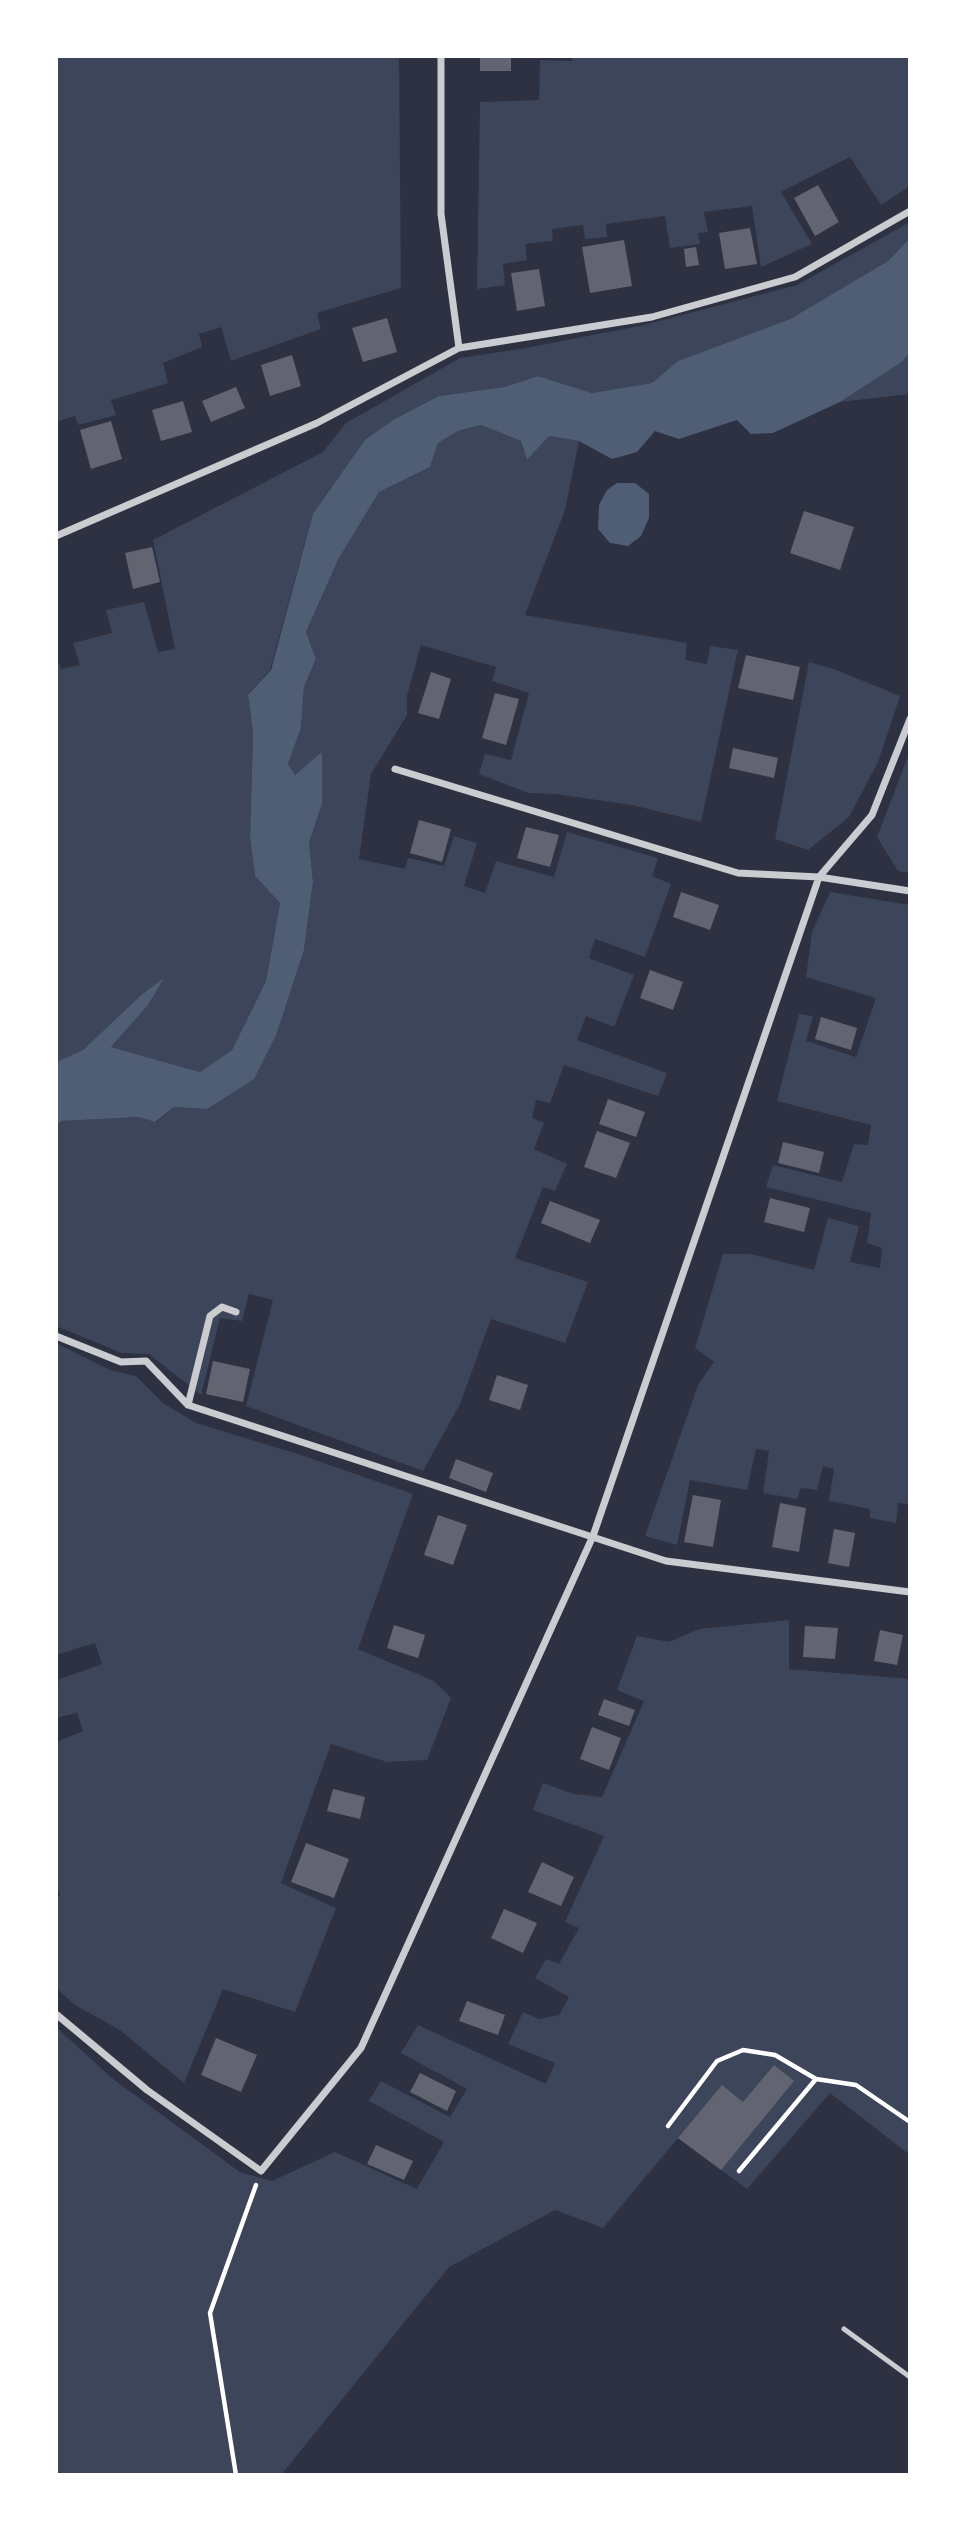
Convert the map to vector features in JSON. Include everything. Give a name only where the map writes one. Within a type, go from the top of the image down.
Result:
[{"type":"street","points":[[441,56],[441,214],[459,348]]},
{"type":"street","points":[[56,536],[317,423],[459,348],[652,317],[795,277],[910,211]]},
{"type":"street","points":[[56,2014],[147,2090],[261,2171],[361,2048],[593,1536],[819,877],[872,815],[910,719]]},
{"type":"street","points":[[395,769],[738,873],[819,877],[910,891]]},
{"type":"street","points":[[188,1405],[210,1316],[222,1307],[236,1312]]},
{"type":"street","points":[[56,1336],[121,1362],[146,1362],[188,1405],[666,1561],[910,1592]]},
{"type":"lane","points":[[844,2329],[910,2377]]},
{"type":"path","points":[[668,2126],[717,2061],[743,2050],[775,2055],[816,2079],[856,2085],[910,2122]]},
{"type":"path","points":[[739,2171],[816,2079]]},
{"type":"path","points":[[236,2475],[210,2313],[261,2171]]},
{"type":"shaded area","points":[[56,56],[399,56],[401,288],[317,313],[321,329],[231,361],[221,327],[199,334],[202,347],[163,363],[168,383],[111,400],[116,415],[78,425],[75,416],[56,422]]},
{"type":"shaded area","points":[[572,56],[910,56],[910,186],[881,205],[850,157],[781,192],[812,244],[761,267],[752,206],[704,212],[708,232],[698,233],[700,244],[670,248],[665,216],[606,224],[607,237],[585,239],[583,225],[552,229],[553,241],[525,244],[527,260],[503,264],[505,285],[477,289],[480,102],[539,100],[540,60],[572,61]]},
{"type":"shaded area","points":[[910,222],[910,238],[888,261],[790,319],[678,361],[652,383],[592,393],[538,376],[504,387],[439,396],[313,514],[270,670],[248,695],[253,733],[250,837],[255,876],[280,903],[266,981],[232,1050],[200,1072],[111,1047],[148,1005],[140,996],[83,1050],[56,1062],[56,655],[61,669],[80,665],[73,643],[112,633],[106,610],[144,602],[158,652],[175,649],[153,540],[323,452],[346,423],[460,358],[644,325],[797,285]]},
{"type":"shaded area","points":[[910,238],[910,352],[902,362],[840,402],[773,433],[751,434],[737,420],[679,439],[655,431],[637,452],[612,459],[579,441],[549,436],[527,460],[521,441],[481,425],[458,431],[438,443],[430,467],[379,492],[338,560],[306,632],[316,659],[304,687],[301,728],[288,764],[295,775],[322,752],[322,804],[309,843],[313,882],[304,950],[277,1033],[254,1079],[207,1109],[174,1107],[155,1122],[139,1117],[62,1121],[56,1126],[56,1062],[83,1050],[140,996],[164,978],[148,1005],[111,1047],[200,1072],[232,1050],[266,981],[280,903],[255,876],[250,837],[253,733],[248,695],[271,670],[313,514],[365,440],[393,420],[439,396],[504,387],[538,376],[592,393],[652,383],[678,361],[790,319],[888,261]]},
{"type":"shaded area","points":[[910,352],[910,394],[840,402],[902,362]]},
{"type":"shaded area","points":[[481,425],[521,441],[527,460],[549,436],[579,441],[565,510],[525,615],[687,643],[685,660],[707,664],[710,646],[738,650],[701,822],[632,805],[555,794],[528,793],[479,774],[485,754],[511,760],[529,693],[492,681],[496,667],[421,645],[407,696],[407,715],[371,774],[359,859],[405,869],[408,858],[444,866],[454,836],[477,843],[464,886],[485,893],[496,861],[554,877],[567,832],[658,858],[652,876],[671,884],[645,957],[595,939],[589,958],[634,975],[614,1027],[586,1016],[577,1040],[667,1073],[658,1096],[564,1065],[550,1103],[536,1100],[532,1118],[544,1123],[534,1149],[567,1164],[555,1191],[543,1187],[515,1258],[588,1282],[565,1343],[491,1319],[460,1404],[423,1471],[246,1406],[273,1300],[249,1294],[242,1321],[220,1318],[201,1395],[149,1354],[122,1353],[56,1326],[56,1126],[62,1121],[139,1117],[156,1122],[174,1107],[207,1109],[277,1033],[304,950],[313,882],[309,843],[322,804],[322,753],[295,775],[288,764],[301,728],[304,687],[316,659],[306,632],[338,560],[379,492],[430,467],[438,443],[458,431]]},
{"type":"shaded area","points":[[617,483],[635,483],[649,494],[649,518],[641,536],[628,546],[610,543],[598,529],[599,505],[607,490]]},
{"type":"shaded area","points":[[809,662],[834,669],[900,696],[878,762],[849,817],[808,850],[775,839]]},
{"type":"shaded area","points":[[910,751],[910,873],[898,871],[877,837]]},
{"type":"shaded area","points":[[830,892],[910,905],[910,1504],[898,1503],[896,1523],[870,1518],[870,1509],[829,1501],[834,1469],[823,1466],[817,1490],[801,1488],[797,1499],[763,1493],[769,1451],[756,1449],[747,1490],[690,1480],[677,1545],[645,1536],[698,1385],[714,1362],[695,1348],[723,1254],[751,1254],[814,1270],[828,1218],[859,1226],[850,1262],[880,1268],[882,1248],[867,1243],[871,1213],[766,1187],[773,1165],[842,1182],[854,1144],[868,1145],[871,1125],[777,1101],[799,1014],[813,1016],[806,1041],[856,1057],[876,998],[806,977],[812,932]]},
{"type":"shaded area","points":[[56,1343],[110,1370],[136,1376],[163,1403],[196,1423],[298,1454],[413,1494],[358,1649],[434,1681],[451,1698],[427,1760],[387,1762],[331,1744],[281,1883],[336,1908],[295,2012],[223,1989],[184,2083],[120,2030],[75,2005],[56,1988],[56,1898],[60,1896],[56,1882],[56,1742],[83,1731],[77,1713],[56,1718],[56,1688],[59,1687],[57,1680],[102,1664],[95,1643],[56,1655]]},
{"type":"shaded area","points":[[789,1620],[789,1669],[910,1679],[910,2155],[830,2093],[747,2189],[678,2138],[603,2228],[555,2210],[449,2267],[281,2475],[56,2475],[56,2027],[113,2079],[240,2172],[272,2181],[335,2152],[417,2189],[444,2142],[369,2101],[381,2081],[450,2117],[467,2089],[401,2053],[418,2025],[546,2084],[555,2063],[508,2044],[523,2012],[539,2019],[559,2015],[569,1997],[535,1978],[546,1959],[559,1964],[579,1928],[565,1922],[604,1836],[533,1810],[543,1783],[574,1794],[602,1797],[644,1701],[617,1690],[637,1636],[669,1642],[699,1629]]},
{"type":"building","points":[[480,56],[511,56],[511,71],[480,71]]},
{"type":"building","points":[[818,185],[839,222],[815,236],[794,198]]},
{"type":"building","points":[[750,228],[757,264],[725,269],[719,233]]},
{"type":"building","points":[[624,240],[632,286],[590,293],[582,247]]},
{"type":"building","points":[[696,247],[699,265],[686,267],[684,249]]},
{"type":"building","points":[[539,269],[545,306],[517,311],[511,273]]},
{"type":"building","points":[[387,318],[397,352],[363,362],[352,328]]},
{"type":"building","points":[[292,355],[301,386],[270,396],[261,365]]},
{"type":"building","points":[[236,387],[245,408],[211,422],[202,401]]},
{"type":"building","points":[[183,401],[192,432],[161,441],[152,410]]},
{"type":"building","points":[[111,421],[122,459],[91,469],[80,430]]},
{"type":"building","points":[[804,511],[854,527],[840,570],[790,553]]},
{"type":"building","points":[[152,547],[160,582],[133,589],[125,553]]},
{"type":"building","points":[[746,655],[800,667],[793,700],[738,688]]},
{"type":"building","points":[[431,672],[451,679],[439,719],[418,713]]},
{"type":"building","points":[[495,693],[519,699],[506,745],[482,738]]},
{"type":"building","points":[[733,748],[778,758],[774,778],[729,768]]},
{"type":"building","points":[[419,820],[451,829],[442,862],[410,853]]},
{"type":"building","points":[[526,827],[559,835],[550,867],[517,858]]},
{"type":"building","points":[[681,892],[719,905],[710,930],[673,917]]},
{"type":"building","points":[[650,970],[683,982],[673,1010],[640,998]]},
{"type":"building","points":[[821,1017],[857,1028],[851,1050],[815,1039]]},
{"type":"building","points":[[608,1099],[645,1112],[636,1137],[599,1124]]},
{"type":"building","points":[[597,1131],[630,1143],[616,1178],[584,1167]]},
{"type":"building","points":[[783,1142],[824,1152],[819,1173],[778,1163]]},
{"type":"building","points":[[770,1198],[810,1208],[804,1232],[764,1222]]},
{"type":"building","points":[[550,1201],[600,1220],[590,1243],[541,1223]]},
{"type":"building","points":[[213,1361],[250,1369],[243,1402],[206,1394]]},
{"type":"building","points":[[497,1375],[528,1385],[520,1410],[489,1400]]},
{"type":"building","points":[[456,1459],[493,1473],[486,1492],[449,1478]]},
{"type":"building","points":[[693,1495],[721,1500],[713,1547],[684,1542]]},
{"type":"building","points":[[780,1503],[806,1508],[799,1552],[772,1547]]},
{"type":"building","points":[[438,1515],[467,1525],[453,1565],[424,1555]]},
{"type":"building","points":[[834,1529],[855,1533],[849,1567],[828,1563]]},
{"type":"building","points":[[394,1625],[425,1635],[418,1658],[387,1648]]},
{"type":"building","points":[[805,1626],[838,1628],[835,1659],[803,1657]]},
{"type":"building","points":[[880,1630],[903,1635],[897,1665],[874,1661]]},
{"type":"building","points":[[604,1699],[635,1710],[629,1726],[598,1715]]},
{"type":"building","points":[[592,1727],[621,1738],[609,1770],[580,1759]]},
{"type":"building","points":[[333,1789],[365,1797],[360,1819],[327,1811]]},
{"type":"building","points":[[306,1843],[349,1859],[334,1898],[291,1882]]},
{"type":"building","points":[[542,1862],[574,1877],[561,1906],[528,1892]]},
{"type":"building","points":[[504,1909],[537,1923],[523,1953],[491,1938]]},
{"type":"building","points":[[467,2001],[505,2015],[498,2035],[459,2021]]},
{"type":"building","points":[[216,2038],[257,2055],[241,2092],[201,2075]]},
{"type":"building","points":[[774,2065],[794,2081],[721,2170],[678,2138],[722,2085],[743,2102]]},
{"type":"building","points":[[420,2073],[456,2091],[447,2111],[410,2092]]},
{"type":"building","points":[[376,2145],[413,2161],[404,2180],[367,2164]]}]
